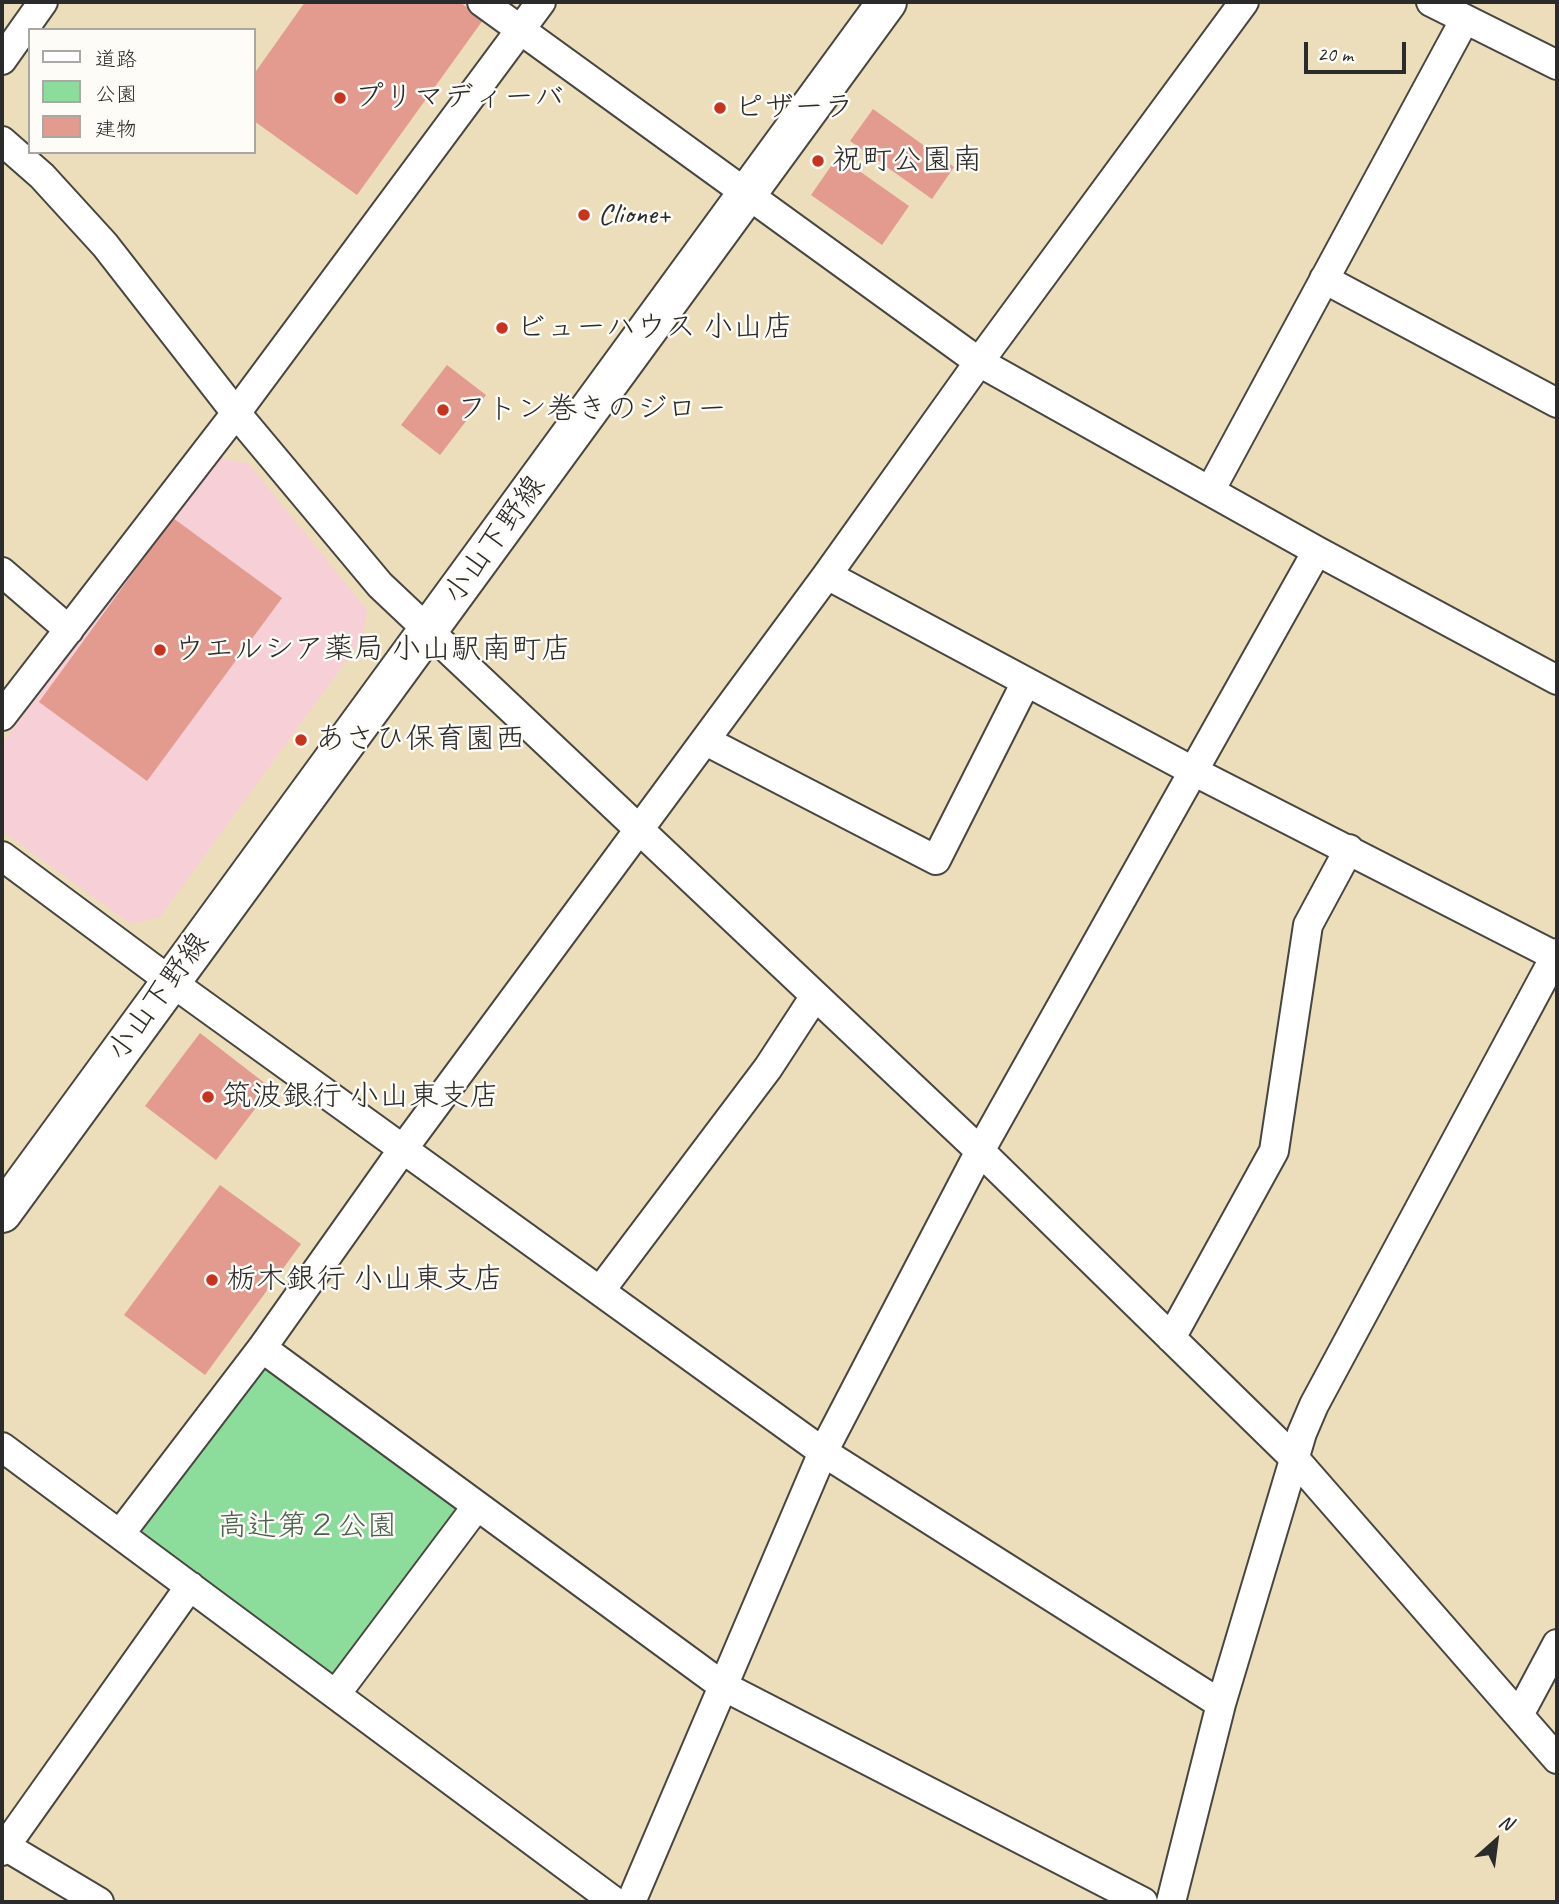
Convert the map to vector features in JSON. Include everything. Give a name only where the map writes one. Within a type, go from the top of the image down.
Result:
[{"type":"main road","name":"小山下野線","points":[[2,1213],[887,2]]},
{"type":"street","points":[[2,60],[43,2]]},
{"type":"street","points":[[482,2],[979,362],[1317,551],[1557,680]]},
{"type":"street","points":[[2,716],[236,413],[541,2]]},
{"type":"street","points":[[120,1534],[262,1348],[403,1149],[827,575],[979,362],[1244,2]]},
{"type":"street","points":[[1431,2],[1557,65]]},
{"type":"street","points":[[1210,491],[1465,19]]},
{"type":"street","points":[[2,141],[42,176],[105,245],[236,413],[380,584],[980,1151],[1295,1459],[1557,1759]]},
{"type":"street","points":[[1324,279],[1557,403]]},
{"type":"street","points":[[631,1902],[823,1452],[980,1151],[1317,551]]},
{"type":"street","points":[[2,572],[69,630]]},
{"type":"street","points":[[827,575],[1193,771],[1557,956],[1314,1405],[1302,1433],[1221,1704],[1171,1902]]},
{"type":"street","points":[[706,740],[936,860],[1026,682]]},
{"type":"street","points":[[1171,1338],[1274,1151],[1308,925],[1349,849]]},
{"type":"street","points":[[2,856],[170,981],[823,1452],[1221,1704]]},
{"type":"street","points":[[600,1291],[768,1068],[815,996]]},
{"type":"street","points":[[262,1348],[723,1686],[1143,1902]]},
{"type":"street","points":[[2,1447],[615,1902]]},
{"type":"street","points":[[335,1694],[477,1506]]},
{"type":"street","points":[[99,1902],[4,1849],[190,1586]]},
{"type":"street","points":[[1520,1715],[1557,1644]]},
{"type":"shaded area","points":[[214,456],[249,464],[367,610],[363,638],[160,917],[131,924],[2,831],[2,744]]},
{"type":"green space","name":"高辻第２公園","points":[[263,1356],[469,1507],[334,1686],[128,1533]]},
{"type":"building","name":"プリマディーバ","points":[[305,2],[460,2],[483,20],[357,195],[256,122],[256,71]]},
{"type":"building","points":[[873,109],[954,167],[932,199],[850,141]]},
{"type":"building","points":[[838,156],[909,206],[882,245],[811,195]]},
{"type":"building","name":"フトン巻きのジロー","points":[[447,365],[486,395],[440,455],[401,425]]},
{"type":"building","name":"ウエルシア薬局 小山駅南町店","points":[[173,518],[282,598],[147,781],[39,702]]},
{"type":"building","name":"筑波銀行 小山東支店","points":[[200,1033],[271,1088],[216,1160],[145,1106]]},
{"type":"building","name":"栃木銀行 小山東支店","points":[[220,1185],[301,1244],[205,1375],[124,1315]]},
{"type":"place","name":"プリマディーバ","points":[[340,98]]},
{"type":"place","name":"ピザーラ","points":[[720,108]]},
{"type":"place","name":"祝町公園南","points":[[818,161]]},
{"type":"place","name":"Clione+","points":[[584,215]]},
{"type":"place","name":"ビューハウス 小山店","points":[[502,328]]},
{"type":"place","name":"フトン巻きのジロー","points":[[443,410]]},
{"type":"place","name":"ウエルシア薬局 小山駅南町店","points":[[160,650]]},
{"type":"place","name":"あさひ保育園西","points":[[301,740]]},
{"type":"place","name":"筑波銀行 小山東支店","points":[[208,1097]]},
{"type":"place","name":"栃木銀行 小山東支店","points":[[212,1280]]}]
